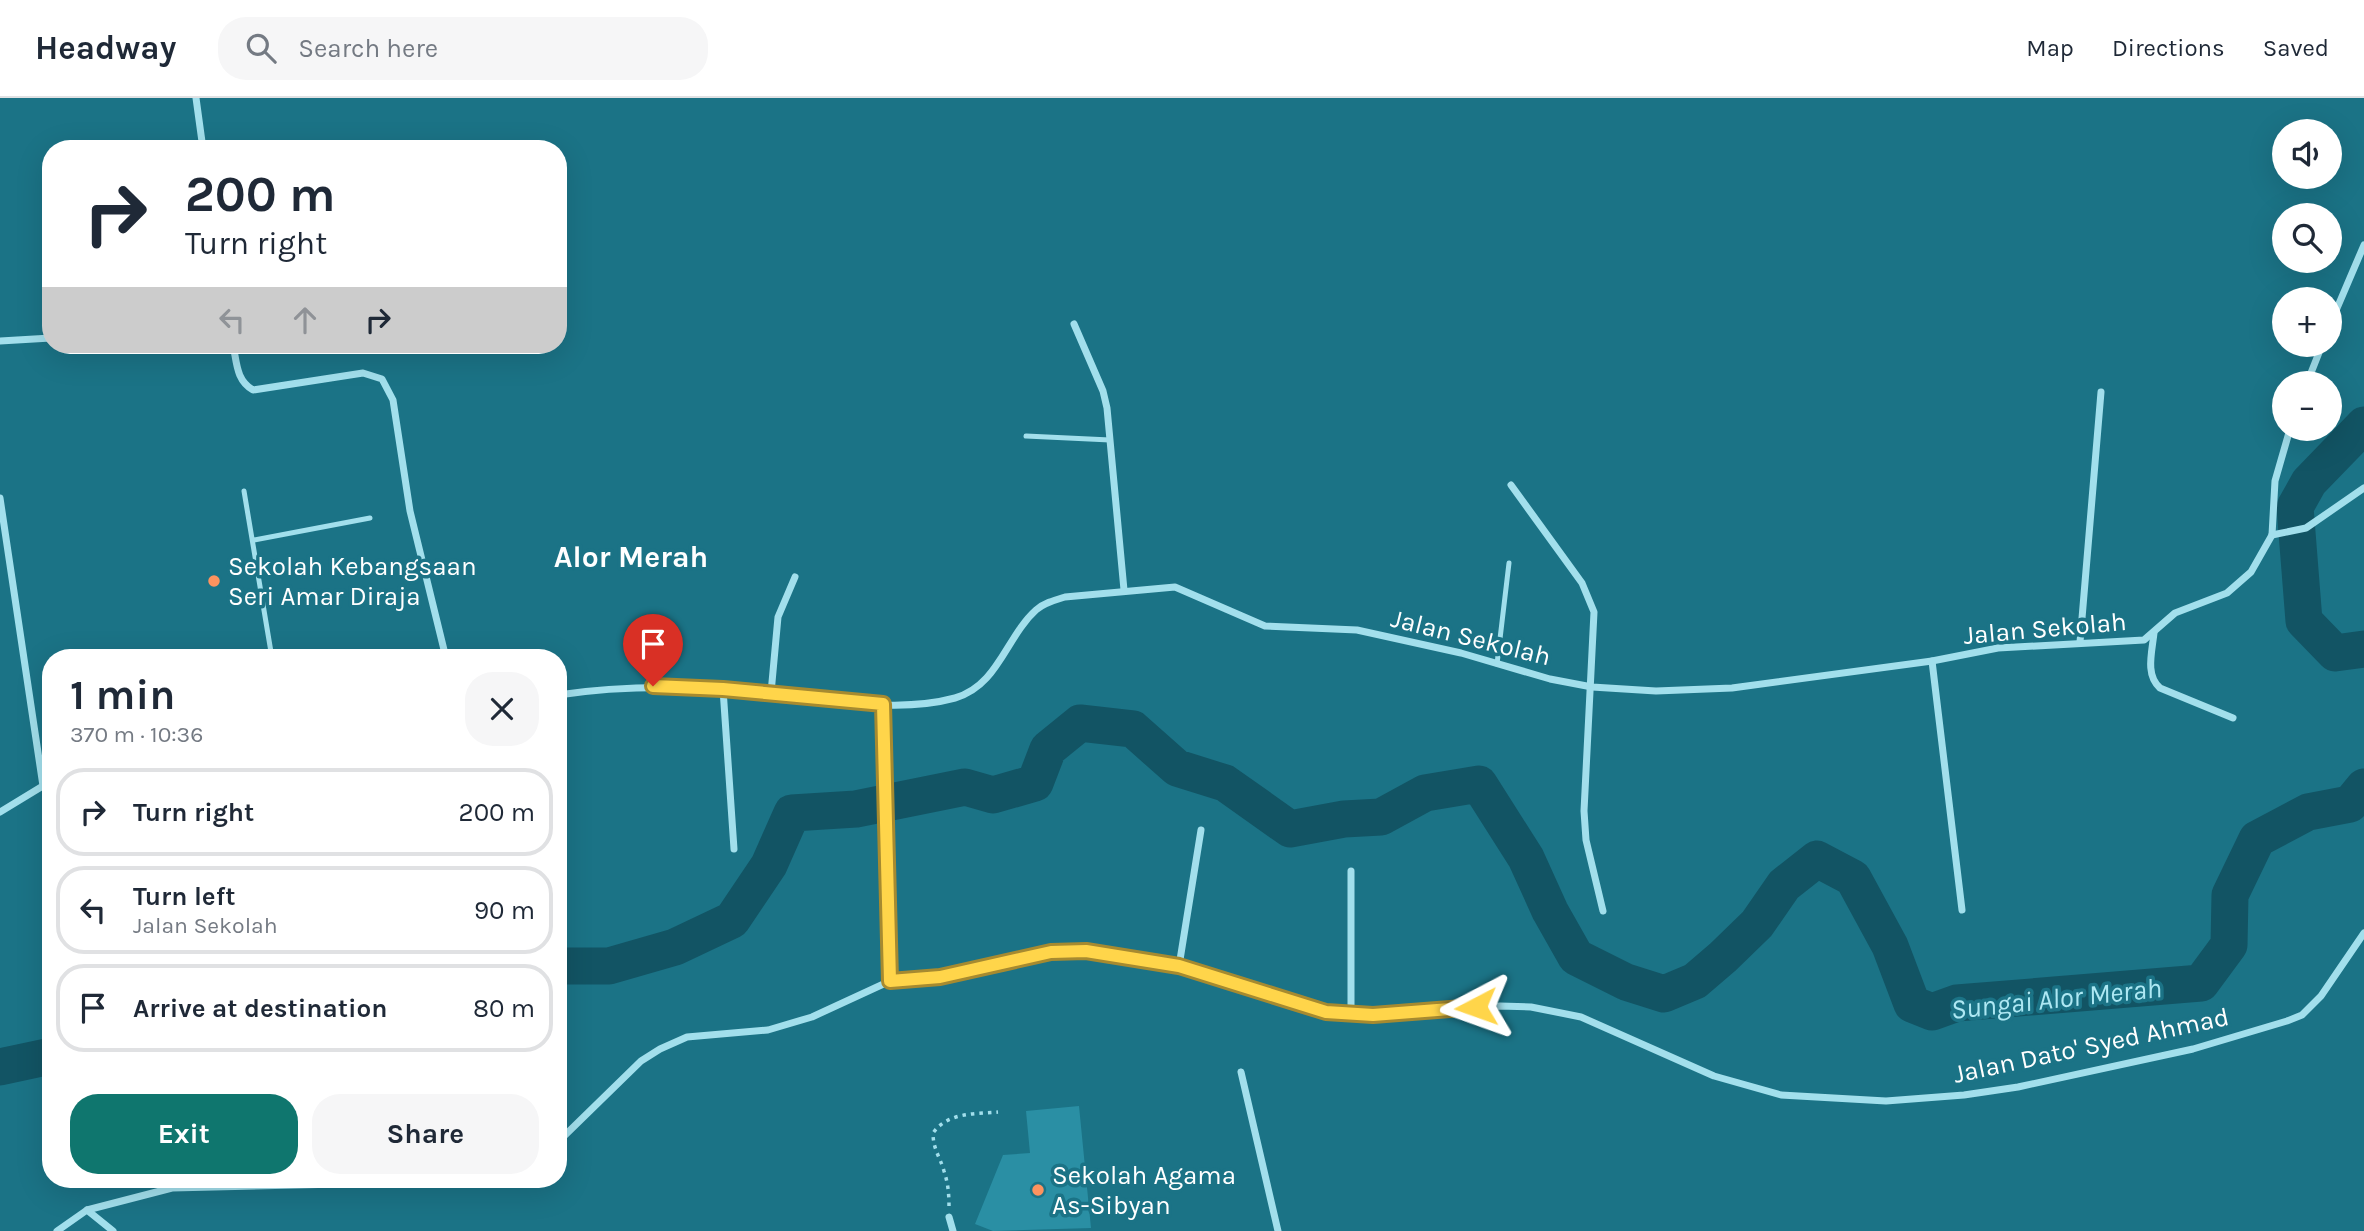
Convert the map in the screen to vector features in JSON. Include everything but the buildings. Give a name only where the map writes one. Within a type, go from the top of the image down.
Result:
[{"type":"street","points":[[196,98],[202,140]]},
{"type":"street","points":[[2342,297],[2364,245]]},
{"type":"street","points":[[1074,324],[1103,391],[1124,590]]},
{"type":"street","points":[[0,341],[42,339]]},
{"type":"street","points":[[235,354],[239,377],[253,390],[363,373],[382,379],[393,400],[410,511],[444,649]]},
{"type":"street","points":[[2080,642],[2101,392]]},
{"type":"street","name":"Jalan Sekolah","points":[[567,694],[653,686],[723,689],[883,704],[940,701],[959,697],[990,676],[1037,609],[1065,597],[1175,587],[1265,626],[1357,630],[1461,653],[1497,665],[1592,687],[1704,691],[1932,661],[1998,648],[2144,640],[2184,608],[2216,599],[2242,582],[2261,557],[2272,535],[2276,481],[2287,441]]},
{"type":"street","points":[[1511,485],[1589,597],[1595,632],[1585,830],[1603,911]]},
{"type":"street","points":[[2272,535],[2306,527],[2364,488]]},
{"type":"street","points":[[0,498],[42,753]]},
{"type":"street","points":[[771,693],[778,617],[795,577]]},
{"type":"street","points":[[2154,634],[2151,671],[2154,683],[2160,688],[2233,718]]},
{"type":"street","points":[[1932,661],[1962,910]]},
{"type":"street","points":[[723,689],[734,849]]},
{"type":"street","points":[[883,704],[890,981]]},
{"type":"street","points":[[0,812],[42,786]]},
{"type":"street","points":[[1179,966],[1201,830]]},
{"type":"street","points":[[1351,871],[1351,1015]]},
{"type":"street","name":"Jalan Dato' Syed Ahmad","points":[[567,1133],[623,1076],[660,1049],[687,1037],[768,1030],[812,1017],[890,981],[940,977],[1051,952],[1102,952],[1179,966],[1317,1010],[1351,1015],[1500,1006],[1531,1007],[1581,1017],[1714,1076],[1781,1095],[1828,1100],[1886,1101],[1964,1095],[2018,1087],[2193,1049],[2287,1021],[2302,1014],[2321,996],[2364,933]]},
{"type":"street","points":[[1241,1072],[1278,1231]]},
{"type":"street","points":[[57,1231],[86,1210],[172,1188]]},
{"type":"street","points":[[86,1210],[113,1231]]},
{"type":"street","points":[[949,1217],[953,1231]]},
{"type":"lane","points":[[1026,436],[1110,440]]},
{"type":"lane","points":[[244,491],[271,649]]},
{"type":"lane","points":[[254,540],[370,517]]},
{"type":"lane","points":[[1497,665],[1510,563]]},
{"type":"path","points":[[949,1217],[949,1190],[944,1169],[936,1154],[933,1133],[939,1125],[952,1117],[998,1112]]},
{"type":"waterway","name":"Sungai Alor Merah","points":[[2364,425],[2309,482],[2295,507],[2304,621],[2335,653],[2364,649]]},
{"type":"waterway","name":"Sungai Alor Merah","points":[[567,966],[609,966],[675,947],[732,920],[769,865],[792,813],[856,809],[965,787],[993,795],[1035,783],[1048,749],[1080,723],[1133,729],[1177,768],[1225,783],[1290,829],[1344,819],[1381,817],[1425,793],[1479,784],[1526,858],[1550,911],[1576,957],[1626,982],[1664,994],[1695,981],[1723,957],[1757,924],[1784,885],[1817,859],[1853,878],[1890,946],[1912,1004],[1932,1012],[1957,1003],[2201,983],[2229,945],[2230,895],[2257,839],[2308,812],[2350,804],[2364,787]]},
{"type":"waterway","name":"Sungai Alor Merah","points":[[0,1067],[42,1058]]},
{"type":"place","name":"Sekolah Kebangsaan Seri Amar Diraja","points":[[214,581]]},
{"type":"place","name":"Sekolah Agama As-Sibyan","points":[[1038,1190]]},
{"type":"district","name":"Alor Merah","points":[[631,557]]},
{"type":"route","points":[[653,686],[723,689],[883,704],[890,981],[940,977],[1029,956],[1070,950],[1102,952],[1179,966],[1326,1012],[1373,1015],[1476,1007]]}]
